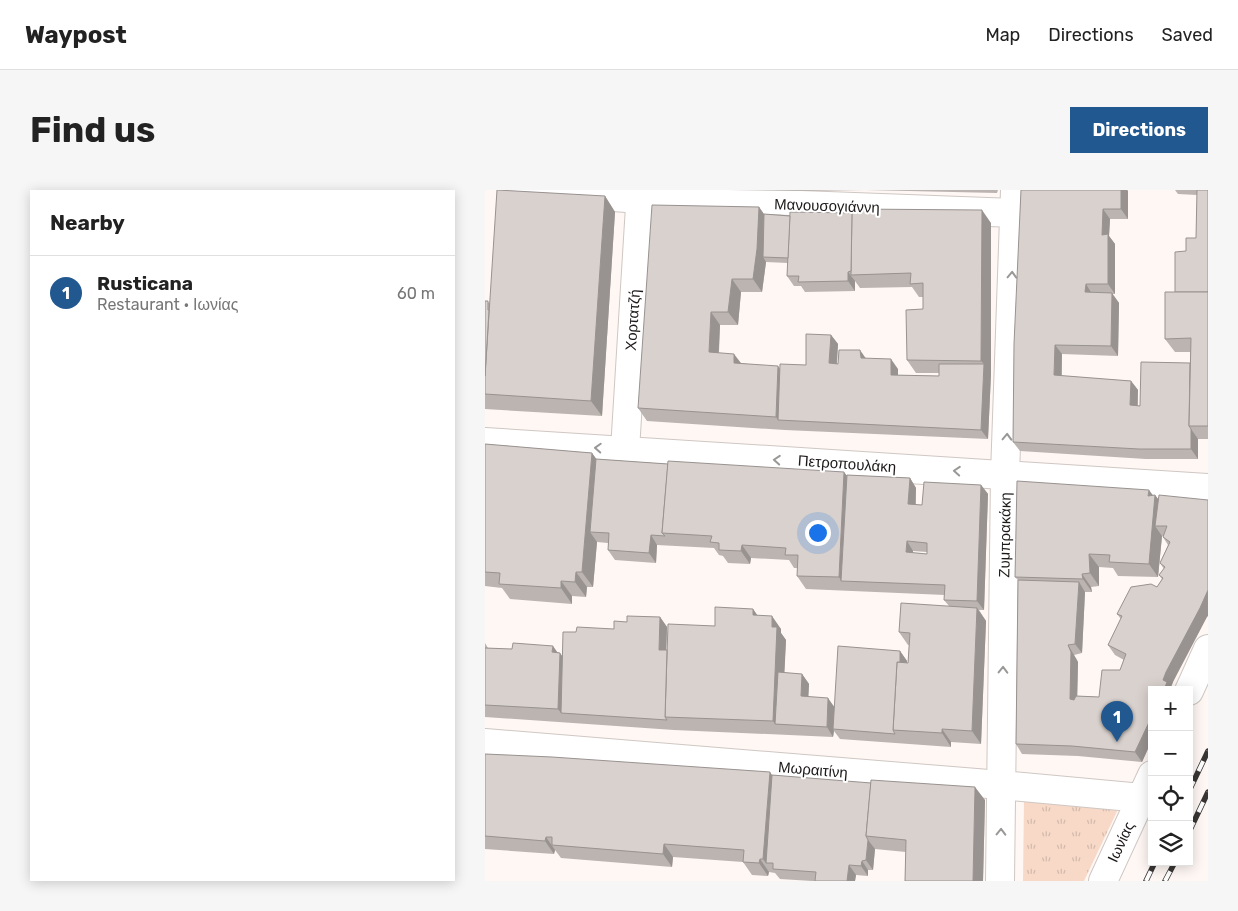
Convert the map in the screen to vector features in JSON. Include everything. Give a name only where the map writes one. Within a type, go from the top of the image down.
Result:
[{"type":"street","name":"Μανουσογιάννη","points":[[520,190],[1015,201]]},
{"type":"street","name":"Χορτατζή","points":[[625,450],[640,194]]},
{"type":"street","name":"Ζυμπρακάκη","points":[[1000,881],[1005,474],[1015,201]]},
{"type":"street","name":"Πετροπουλάκη","points":[[485,442],[1208,488]]},
{"type":"street","points":[[1191,686],[1208,649]]},
{"type":"street","name":"Μωραιτίνη","points":[[485,744],[1001,785],[1147,786]]},
{"type":"street","name":"Ιωνίας","points":[[1103,881],[1147,786]]},
{"type":"green space","points":[[1024,801],[1121,803],[1084,881],[1023,881]]},
{"type":"building","points":[[497,190],[605,196],[591,401],[485,394]]},
{"type":"building","points":[[1021,190],[1121,190],[1121,209],[1103,209],[1102,235],[1108,234],[1108,284],[1086,284],[1085,292],[1112,293],[1111,346],[1055,345],[1054,375],[1131,381],[1130,405],[1140,406],[1141,362],[1190,363],[1189,426],[1191,429],[1191,449],[1139,449],[1013,442],[1014,344]]},
{"type":"building","points":[[1197,190],[1208,190],[1208,292],[1175,292],[1175,252],[1186,251],[1186,238],[1196,238]]},
{"type":"building","points":[[652,205],[759,207],[753,279],[732,279],[728,312],[711,312],[709,352],[734,354],[734,363],[778,366],[776,417],[638,408]]},
{"type":"building","points":[[852,209],[982,210],[981,361],[907,360],[906,310],[923,309],[923,283],[910,284],[911,273],[851,275]]},
{"type":"building","points":[[790,212],[852,213],[851,271],[848,272],[848,281],[798,282],[799,276],[787,276]]},
{"type":"building","points":[[764,214],[790,216],[788,258],[763,257]]},
{"type":"building","points":[[1165,292],[1208,292],[1208,426],[1189,426],[1191,338],[1165,339]]},
{"type":"building","points":[[485,301],[488,301],[489,310],[485,376]]},
{"type":"building","points":[[806,334],[831,335],[829,363],[838,364],[839,350],[860,350],[861,358],[891,359],[891,375],[939,376],[939,364],[984,364],[981,430],[778,420],[780,364],[806,365]]},
{"type":"building","points":[[485,444],[592,453],[582,572],[576,572],[575,582],[561,581],[561,588],[499,584],[500,573],[485,572]]},
{"type":"building","points":[[596,459],[668,464],[662,533],[665,536],[651,535],[649,553],[608,550],[609,533],[590,532]]},
{"type":"building","points":[[668,461],[844,472],[839,577],[797,576],[798,555],[785,555],[786,548],[742,545],[741,551],[719,550],[719,543],[710,542],[712,536],[662,533]]},
{"type":"building","points":[[847,475],[910,478],[908,504],[922,505],[924,482],[981,485],[977,601],[944,600],[945,585],[841,581]],"holes":[[[907,541],[927,543],[927,554],[906,552]]]},
{"type":"building","points":[[1017,481],[1149,490],[1148,496],[1155,495],[1149,564],[1109,562],[1110,555],[1089,554],[1090,573],[1082,574],[1083,579],[1015,577]]},
{"type":"building","points":[[1159,495],[1208,500],[1208,590],[1166,672],[1163,680],[1167,682],[1166,686],[1148,686],[1148,724],[1135,752],[1072,746],[1016,744],[1018,580],[1079,582],[1075,644],[1068,645],[1071,652],[1070,699],[1074,700],[1076,696],[1099,697],[1102,670],[1120,670],[1126,654],[1108,645],[1122,616],[1117,614],[1131,587],[1151,584],[1157,587],[1163,578],[1159,575],[1165,567],[1160,563],[1170,542],[1163,537],[1167,526],[1155,526]]},
{"type":"building","points":[[901,603],[977,608],[972,731],[942,729],[942,733],[893,730],[897,662],[908,663],[910,633],[899,632]]},
{"type":"building","points":[[715,607],[753,609],[753,615],[772,616],[772,627],[777,627],[773,721],[665,717],[668,624],[715,626]]},
{"type":"building","points":[[627,616],[660,617],[659,650],[667,650],[665,717],[667,720],[561,713],[563,632],[576,632],[577,627],[614,629],[614,621],[627,622]]},
{"type":"building","points":[[513,643],[553,646],[552,652],[560,653],[558,709],[485,705],[485,648],[512,649]]},
{"type":"building","points":[[838,646],[900,651],[900,662],[897,662],[893,730],[895,734],[833,729]]},
{"type":"building","points":[[778,672],[802,674],[801,696],[828,698],[827,727],[775,724]]},
{"type":"building","points":[[485,754],[770,772],[763,859],[760,859],[759,863],[743,862],[744,850],[664,844],[663,854],[552,845],[552,837],[546,837],[545,841],[485,836]]},
{"type":"building","points":[[772,775],[871,783],[866,836],[868,840],[866,860],[862,861],[861,866],[849,865],[847,881],[815,881],[816,872],[773,869],[773,863],[766,863]]},
{"type":"building","points":[[871,780],[975,787],[973,881],[905,881],[906,840],[866,836]]},
{"type":"railway","points":[[1193,783],[1208,751]]},
{"type":"railway","points":[[1193,824],[1208,792]]},
{"type":"railway","points":[[1146,881],[1153,866]]},
{"type":"railway","points":[[1165,881],[1173,866]]},
{"type":"place","name":"Rusticana","points":[[1117,742]]}]
